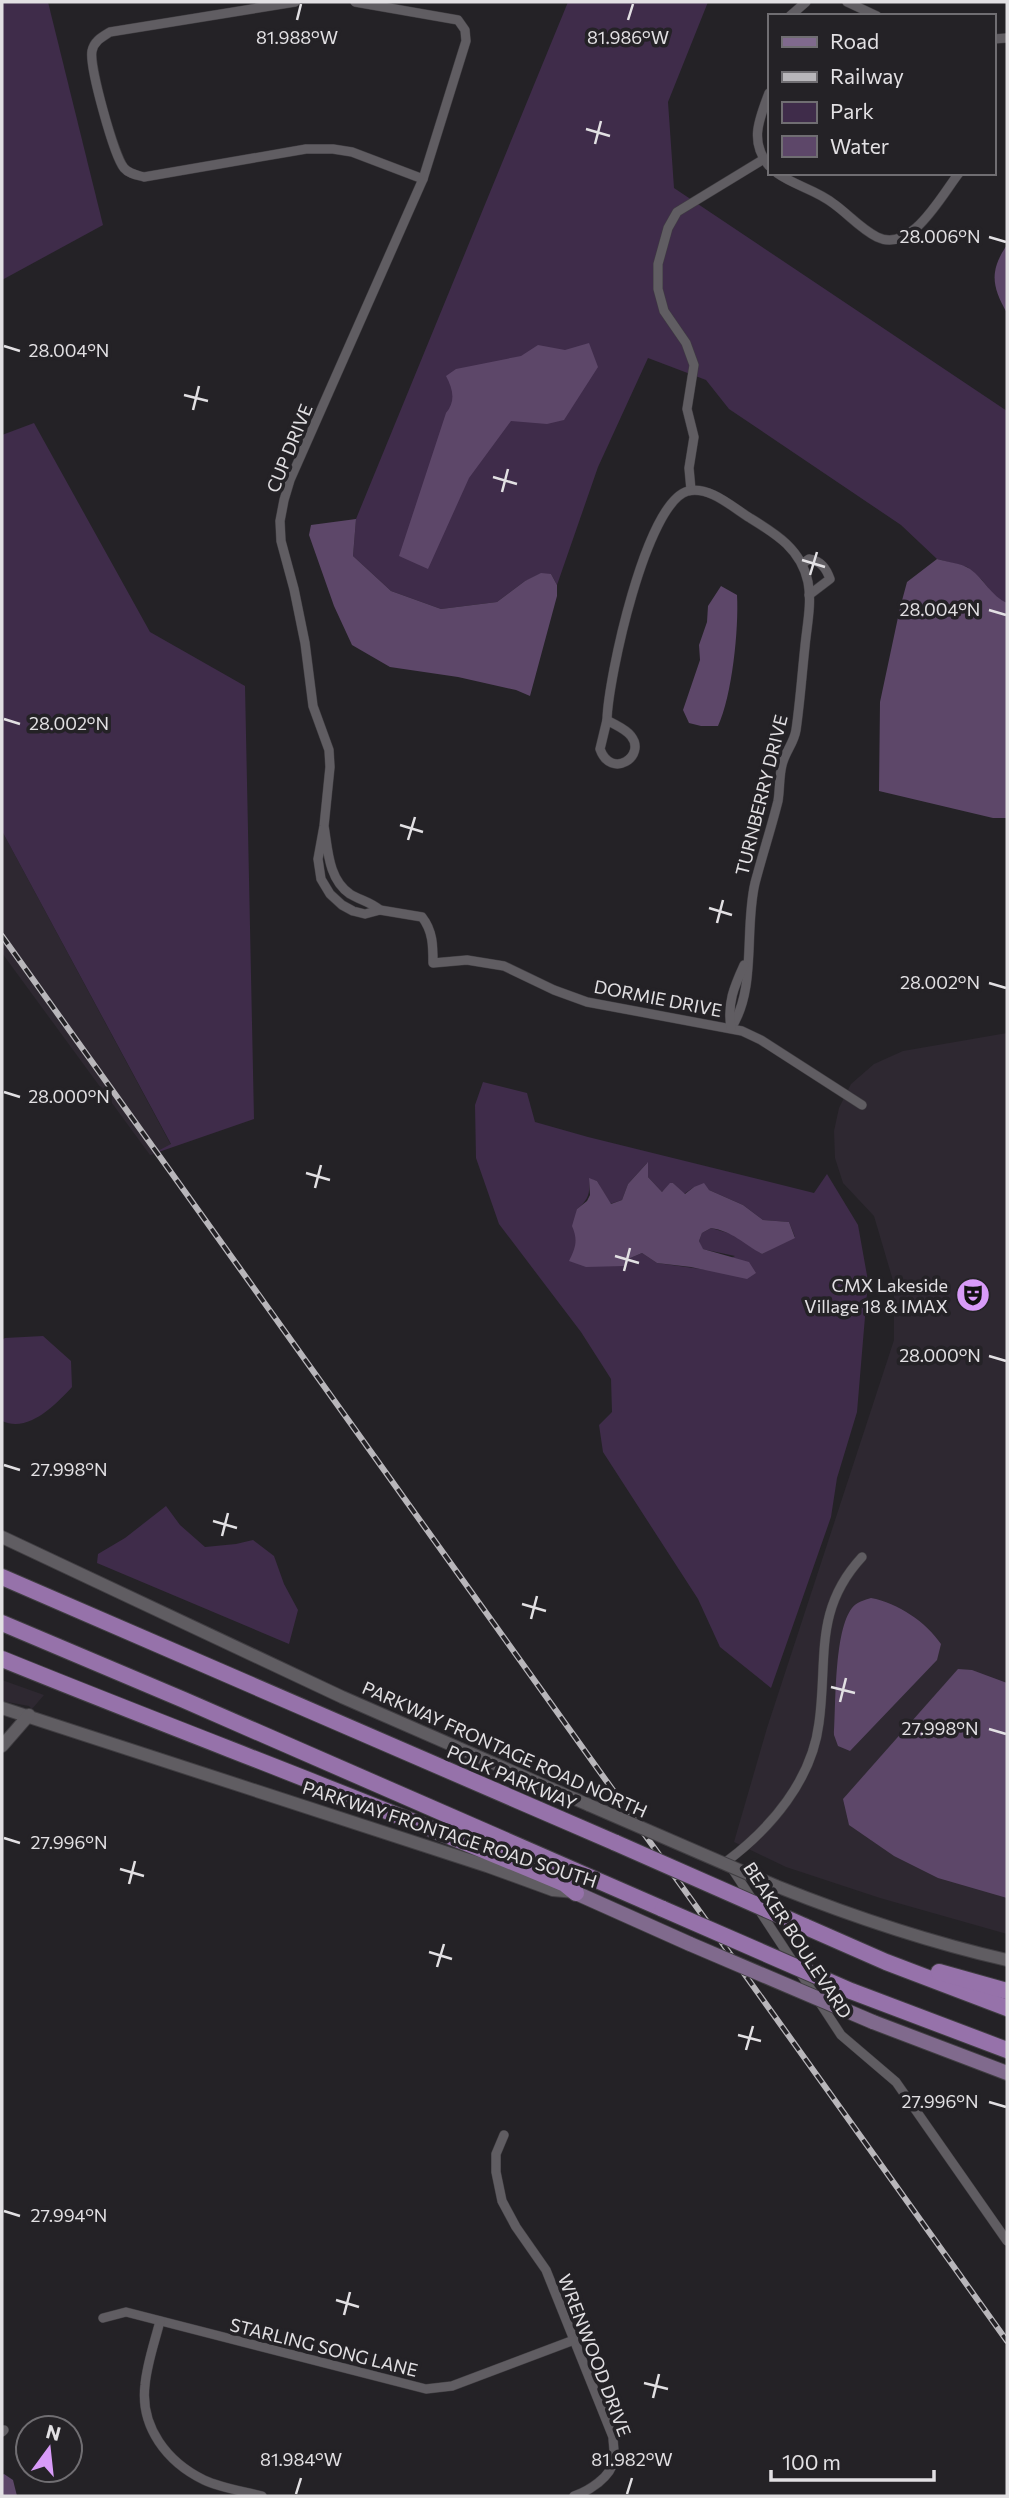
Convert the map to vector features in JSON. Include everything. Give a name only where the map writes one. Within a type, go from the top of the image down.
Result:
[{"type":"highway","name":"POLK PARKWAY","points":[[2,1577],[864,1952],[1007,2008]]},
{"type":"highway","points":[[2,1623],[851,1991],[1007,2050]]},
{"type":"highway","points":[[2,1659],[237,1754],[452,1836],[565,1884],[576,1892]]},
{"type":"highway","points":[[864,1952],[1007,1991]]},
{"type":"main road","name":"PARKWAY FRONTAGE ROAD NORTH","points":[[2,1536],[342,1697],[776,1886],[853,1917],[1007,1960]]},
{"type":"main road","name":"PARKWAY FRONTAGE ROAD SOUTH","points":[[2,1708],[553,1890],[576,1892],[873,2022],[1007,2073]]},
{"type":"main road","points":[[2,1746],[29,1715]]},
{"type":"street","points":[[295,2],[110,32],[99,38],[93,48],[91,61],[106,118],[124,168],[144,177],[306,149],[333,149],[352,152],[423,179]]},
{"type":"street","name":"CUP DRIVE","points":[[324,826],[330,767],[329,750],[313,706],[305,643],[281,541],[280,521],[290,480],[423,179],[466,41],[465,30],[458,20],[447,16],[355,2]]},
{"type":"street","points":[[792,14],[806,2]]},
{"type":"street","points":[[847,2],[873,14]]},
{"type":"street","points":[[607,720],[627,732],[634,741],[634,752],[622,764],[610,762],[600,749],[623,629],[641,568],[669,505],[691,490],[689,468],[694,437],[687,409],[694,365],[686,343],[664,312],[658,289],[658,264],[668,228],[677,212],[766,163],[757,142],[756,129],[768,96]]},
{"type":"street","points":[[781,175],[819,193],[875,236],[894,240],[902,239],[917,228],[957,175]]},
{"type":"street","name":"TURNBERRY DRIVE","points":[[691,490],[711,494],[779,536],[802,564],[809,595],[796,733],[782,766],[778,799],[754,888],[748,931],[745,995],[739,1016],[731,1028]]},
{"type":"street","points":[[802,564],[809,559],[818,561],[830,579],[809,595]]},
{"type":"street","points":[[324,826],[329,860],[338,881],[350,894],[371,902],[380,910]]},
{"type":"street","points":[[324,826],[318,859],[321,879],[333,897],[353,911],[365,914],[380,910]]},
{"type":"street","points":[[333,897],[343,887]]},
{"type":"street","name":"DORMIE DRIVE","points":[[380,910],[422,917],[432,937],[433,963],[467,960],[504,966],[554,990],[587,1002],[731,1028],[761,1040],[862,1105]]},
{"type":"street","name":"BEAKER BOULEVARD","points":[[862,1557],[842,1580],[827,1626],[822,1651],[819,1723],[814,1747],[804,1771],[772,1821],[727,1861],[841,2035],[896,2082],[1007,2241]]},
{"type":"street","name":"WRENWOOD DRIVE","points":[[504,2135],[496,2154],[496,2172],[502,2201],[516,2227],[546,2270],[613,2437],[614,2461],[606,2476],[583,2493],[574,2496]]},
{"type":"street","name":"STARLING SONG LANE","points":[[103,2318],[126,2312],[426,2389],[452,2386],[574,2340]]},
{"type":"street","points":[[160,2321],[145,2384],[145,2407],[150,2428],[157,2441],[179,2466],[206,2481],[262,2496]]},
{"type":"shaded area","points":[[2,831],[171,1145],[150,1155],[2,953]]},
{"type":"shaded area","points":[[1007,1033],[1007,1934],[880,1898],[786,1867],[734,1842],[767,1728],[894,1340],[894,1284],[874,1216],[843,1183],[835,1158],[834,1131],[839,1108],[851,1084],[874,1064],[903,1051]]},
{"type":"shaded area","points":[[2,1680],[44,1695],[32,1709],[29,1706],[2,1701]]},
{"type":"green space","points":[[2,2],[48,2],[103,225],[2,280]]},
{"type":"green space","points":[[568,2],[708,2],[668,102],[674,188],[1007,411],[1007,603],[996,598],[967,567],[937,559],[901,525],[729,409],[706,380],[648,358],[598,467],[557,585],[551,574],[525,581],[497,602],[441,609],[391,591],[353,556],[356,519]]},
{"type":"green space","points":[[34,423],[150,632],[245,686],[254,1119],[150,1155],[171,1144],[2,831],[2,435]]},
{"type":"green space","points":[[483,1082],[527,1093],[535,1122],[588,1137],[814,1193],[827,1174],[858,1225],[868,1281],[857,1412],[837,1478],[831,1517],[771,1688],[720,1647],[698,1599],[603,1452],[599,1425],[612,1412],[611,1379],[581,1332],[499,1224],[476,1158],[475,1105]],"holes":[[[647,1163],[648,1177],[662,1192],[673,1183],[684,1194],[694,1187],[709,1190],[743,1205],[763,1220],[789,1222],[795,1237],[762,1254],[735,1235],[711,1228],[702,1233],[699,1241],[702,1249],[735,1256],[708,1270],[657,1263],[642,1253],[628,1259],[626,1263],[570,1261],[576,1247],[577,1209],[588,1196],[589,1179],[597,1181],[610,1204],[622,1200],[628,1184]]]},
{"type":"green space","points":[[43,1336],[71,1361],[72,1387],[50,1409],[32,1420],[12,1424],[2,1421],[2,1340]]},
{"type":"green space","points":[[166,1506],[180,1525],[205,1547],[253,1540],[274,1556],[284,1584],[298,1610],[289,1644],[97,1563],[98,1554],[125,1538]]},
{"type":"water","points":[[1007,245],[1007,313],[998,295],[995,271]]},
{"type":"water","points":[[589,343],[598,367],[564,420],[547,424],[511,421],[469,478],[428,569],[399,556],[451,404],[452,390],[446,376],[456,369],[521,356],[538,345],[565,350]]},
{"type":"water","points":[[356,519],[353,556],[391,591],[441,609],[497,602],[525,581],[541,573],[551,574],[557,585],[557,596],[530,696],[516,690],[458,677],[390,667],[352,645],[334,606],[309,535],[311,525]]},
{"type":"water","points":[[937,559],[970,569],[996,596],[1007,603],[1007,818],[993,818],[879,791],[880,702],[900,608],[907,582]]},
{"type":"water","points":[[721,586],[737,595],[734,662],[718,726],[701,726],[689,723],[683,710],[700,660],[699,645],[707,622],[708,606]]},
{"type":"water","points":[[648,1162],[648,1177],[662,1192],[670,1183],[685,1194],[704,1183],[709,1190],[743,1205],[763,1220],[789,1222],[795,1238],[762,1254],[725,1232],[711,1228],[702,1233],[699,1241],[703,1249],[749,1262],[756,1273],[747,1279],[657,1263],[642,1253],[628,1259],[624,1266],[586,1267],[569,1261],[575,1244],[572,1226],[577,1209],[590,1195],[589,1178],[597,1181],[611,1204],[622,1200],[628,1184]]},
{"type":"water","points":[[871,1598],[891,1604],[910,1615],[928,1628],[941,1644],[937,1660],[850,1751],[838,1746],[834,1735],[839,1650],[846,1619],[852,1608]]},
{"type":"water","points":[[958,1669],[972,1670],[1007,1683],[1007,1898],[938,1878],[894,1856],[849,1825],[843,1799]]},
{"type":"water","points":[[2,2475],[13,2480],[17,2496],[2,2496]]},
{"type":"railway","points":[[2,936],[1007,2341]]},
{"type":"place","name":"CMX Lakeside Village 18 & IMAX","points":[[973,1295]]}]
